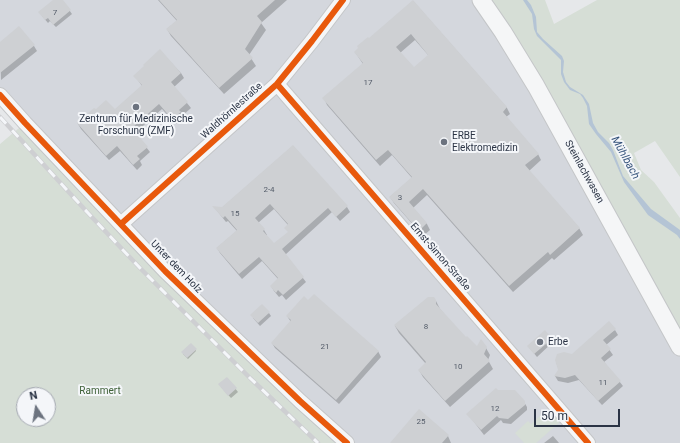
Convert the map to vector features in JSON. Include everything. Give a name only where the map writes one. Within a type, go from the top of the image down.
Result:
[{"type":"street","name":"Waldhörnlestraße","points":[[121,224],[277,84],[312,41],[342,0]]},
{"type":"street","name":"Steinlachwasen","points":[[480,0],[503,32],[536,86],[680,347]]},
{"type":"street","name":"Ernst-Simon-Straße","points":[[277,84],[588,443]]},
{"type":"street","name":"Unter dem Holz","points":[[0,95],[24,123],[165,271],[211,317],[347,443]]},
{"type":"shaded area","points":[[0,0],[481,0],[680,347],[680,443],[347,443],[300,401],[0,95]]},
{"type":"green space","points":[[481,0],[545,0],[554,24],[597,0],[680,0],[680,177],[655,141],[634,153],[641,170],[654,182],[680,218],[680,347]]},
{"type":"green space","name":"Rammert","points":[[25,123],[347,443],[0,443],[0,144]]},
{"type":"green space","points":[[548,409],[560,422],[536,443],[524,443],[515,433],[528,421],[531,424]]},
{"type":"water","points":[[523,0],[527,0],[531,5],[536,17],[537,32],[562,56],[564,61],[563,72],[566,82],[570,87],[583,95],[589,104],[593,123],[598,132],[609,143],[613,150],[623,176],[651,209],[680,230],[680,239],[677,235],[648,215],[624,182],[611,152],[589,124],[587,106],[583,98],[580,94],[570,90],[564,82],[561,74],[561,60],[537,36],[534,29],[532,14]]},
{"type":"building","points":[[53,0],[63,0],[71,10],[53,25],[48,18],[45,20],[38,12]]},
{"type":"building","points":[[159,0],[275,0],[257,16],[262,22],[245,49],[253,58],[219,88],[166,29],[177,20]]},
{"type":"building","name":"ERBE Elektromedizin","points":[[413,0],[507,107],[503,112],[539,154],[525,165],[580,228],[550,255],[548,252],[509,286],[423,189],[409,202],[427,223],[419,231],[389,197],[412,177],[388,150],[376,160],[322,98],[363,63],[354,52],[358,48],[357,46],[368,37],[369,38]],"holes":[[[411,34],[428,55],[414,67],[396,47]]]},
{"type":"building","points":[[19,26],[35,45],[0,73],[0,42]]},
{"type":"building","name":"Zentrum für Medizinische Forschung (ZMF)","points":[[160,49],[181,73],[171,82],[188,102],[179,110],[181,112],[172,119],[159,104],[132,128],[148,147],[137,156],[140,159],[133,165],[117,146],[106,156],[77,123],[106,100],[115,109],[142,85],[133,76]]},
{"type":"building","points":[[293,145],[348,206],[336,217],[328,208],[282,249],[304,277],[283,295],[278,290],[276,293],[270,286],[278,278],[259,257],[239,274],[216,248],[237,230],[225,216],[223,218],[212,206],[222,207]],"holes":[[[270,204],[288,224],[284,228],[288,232],[274,243],[263,231],[265,229],[255,218]]]},
{"type":"building","points":[[314,294],[379,351],[336,400],[271,343],[291,320],[286,316],[304,296],[308,300]]},
{"type":"building","points":[[428,297],[434,297],[436,304],[466,337],[467,336],[477,346],[481,339],[487,347],[484,354],[490,361],[445,401],[418,370],[426,362],[394,325]]},
{"type":"building","points":[[262,304],[270,312],[258,323],[250,315]]},
{"type":"building","points":[[609,321],[616,329],[603,340],[611,349],[601,358],[621,381],[598,401],[575,375],[565,378],[554,376],[558,370],[555,360],[557,354],[564,352],[572,354]]},
{"type":"building","name":"Erbe","points":[[545,330],[552,339],[534,354],[527,346]]},
{"type":"building","points":[[191,343],[197,349],[187,358],[181,352]]},
{"type":"building","points":[[227,377],[237,388],[228,396],[218,384]]},
{"type":"building","points":[[496,388],[498,390],[515,390],[525,401],[525,405],[508,419],[499,418],[497,416],[481,430],[466,414]]},
{"type":"building","points":[[419,409],[449,435],[442,443],[390,443]]},
{"type":"railway","points":[[0,117],[140,268],[250,378],[318,443]]},
{"type":"cycle path","points":[[121,224],[277,84],[343,0]]},
{"type":"cycle path","points":[[277,84],[588,443]]},
{"type":"cycle path","points":[[0,95],[165,271],[300,401],[347,443]]},
{"type":"place","name":"Zentrum für Medizinische Forschung (ZMF)","points":[[136,107]]},
{"type":"place","name":"ERBE Elektromedizin","points":[[444,142]]},
{"type":"place","name":"Erbe","points":[[540,342]]},
{"type":"water label","name":"Mühlbach","points":[[625,158]]}]
